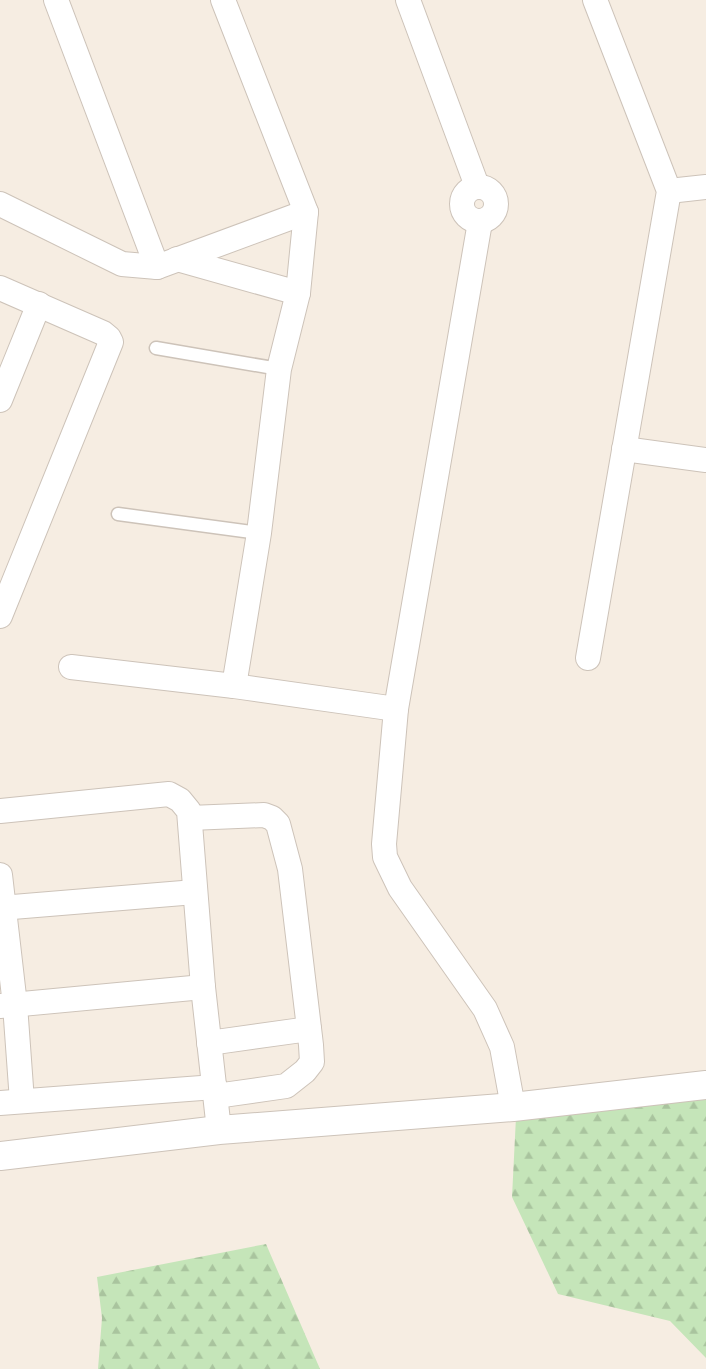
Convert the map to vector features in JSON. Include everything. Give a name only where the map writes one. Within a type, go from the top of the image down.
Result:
[{"type":"main road","points":[[0,1156],[219,1130],[513,1107],[706,1085]]},
{"type":"street","points":[[56,0],[167,263]]},
{"type":"street","points":[[223,0],[306,212],[298,294],[279,369],[259,533],[234,686]]},
{"type":"street","points":[[408,0],[477,186],[490,191],[496,203],[492,216],[480,222],[396,709],[384,844],[385,857],[400,888],[485,1009],[502,1048],[513,1107]]},
{"type":"street","points":[[588,658],[669,191],[595,0]]},
{"type":"street","points":[[669,191],[706,187]]},
{"type":"street","points":[[0,204],[122,264],[167,263],[298,294]]},
{"type":"street","points":[[167,263],[306,212]]},
{"type":"street","points":[[0,288],[103,334],[111,342],[0,616]]},
{"type":"street","points":[[0,400],[39,304]]},
{"type":"street","points":[[624,449],[706,460]]},
{"type":"street","points":[[71,667],[234,686],[396,709]]},
{"type":"street","points":[[0,811],[169,794],[180,800],[189,811],[203,988],[219,1130]]},
{"type":"street","points":[[0,875],[11,1102],[286,1086],[305,1071],[312,1062],[290,869],[278,824],[272,818],[264,815],[190,818]]},
{"type":"street","points":[[2,908],[194,892]]},
{"type":"street","points":[[7,1005],[203,988]]},
{"type":"street","points":[[209,1044],[309,1028]]},
{"type":"lane","points":[[156,348],[279,369]]},
{"type":"lane","points":[[118,514],[259,533]]},
{"type":"green space","points":[[706,1088],[706,1358],[670,1321],[558,1294],[512,1197],[516,1117]]},
{"type":"green space","points":[[266,1244],[320,1369],[98,1369],[102,1318],[97,1277]]}]
